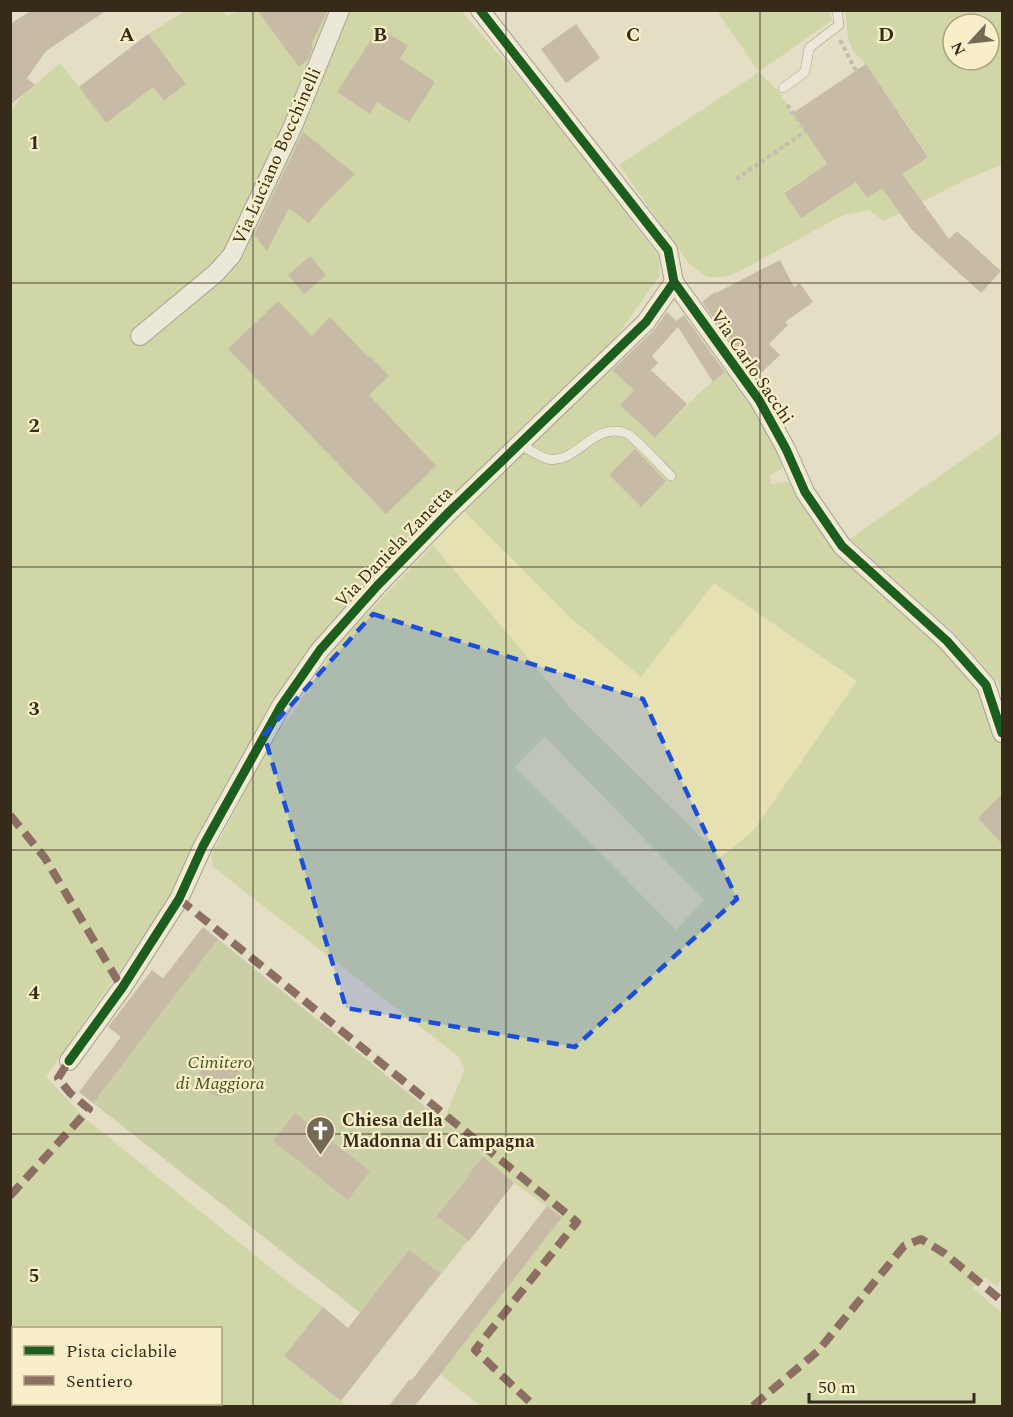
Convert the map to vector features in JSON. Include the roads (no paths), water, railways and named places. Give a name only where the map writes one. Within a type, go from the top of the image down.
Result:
[{"type":"street","name":"Via Luciano Bocchinelli","points":[[140,336],[216,273],[232,255],[293,126],[340,10]]},
{"type":"street","name":"Via Carlo Sacchi","points":[[480,10],[668,250],[674,282],[759,400],[786,449],[805,492],[842,546],[947,641],[986,686],[1002,734]]},
{"type":"street","name":"Via Daniela Zanetta","points":[[69,1061],[122,988],[179,898],[203,846],[281,706],[320,650],[393,569],[646,322],[674,282]]},
{"type":"lane","points":[[783,88],[805,72],[809,48],[839,25],[837,10]]},
{"type":"lane","points":[[519,444],[548,459],[567,457],[589,440],[608,431],[628,434],[671,476]]},
{"type":"place","name":"Chiesa della Madonna di Campagna","points":[[321,1156]]},
{"type":"park label","name":"Cimitero di Maggiora","points":[[220,1072]]}]
